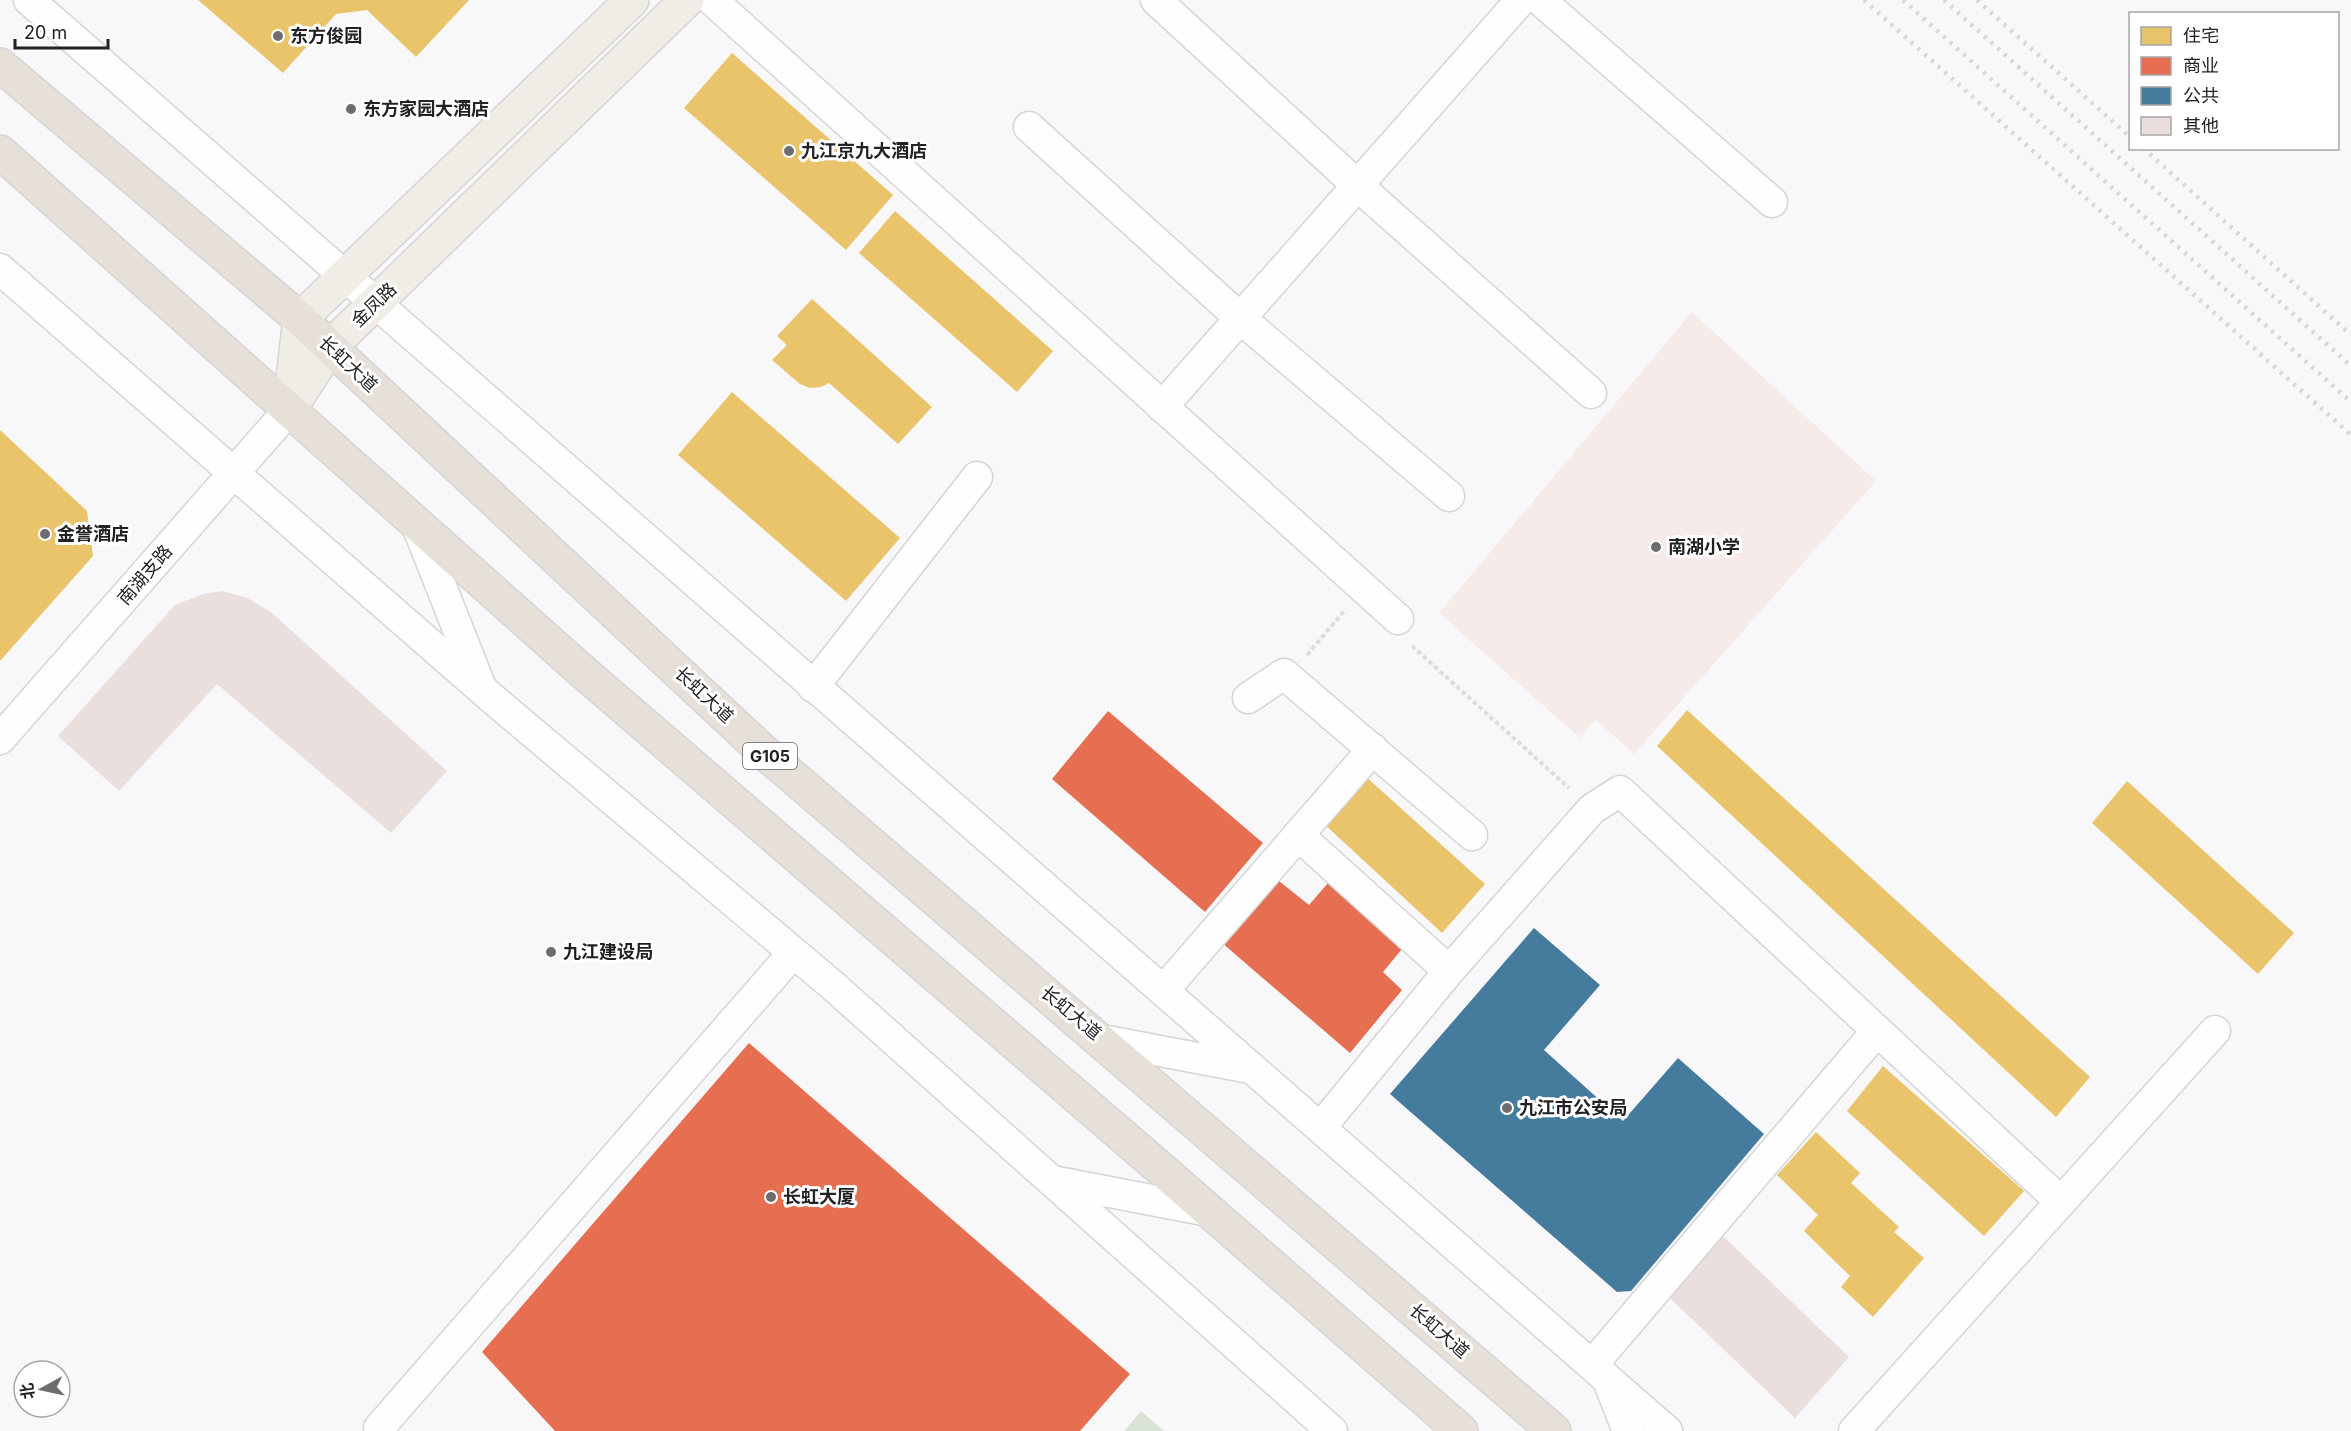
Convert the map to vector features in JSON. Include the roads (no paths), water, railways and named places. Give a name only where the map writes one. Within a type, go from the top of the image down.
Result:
[{"type":"highway","name":"长虹大道","points":[[0,65],[300,319],[764,752],[1102,1040],[1554,1431]]},
{"type":"highway","points":[[0,152],[592,680],[1461,1431]]},
{"type":"main road","points":[[289,410],[300,319],[633,0]]},
{"type":"main road","name":"金凤路","points":[[289,410],[330,347],[687,0]]},
{"type":"street","points":[[29,0],[1667,1431]]},
{"type":"street","points":[[712,0],[1363,588],[1404,631]]},
{"type":"street","points":[[1156,0],[1357,185],[1591,393]]},
{"type":"street","points":[[1162,406],[1521,0]]},
{"type":"street","points":[[1540,0],[1772,202]]},
{"type":"street","points":[[1029,127],[1240,318],[1449,496]]},
{"type":"street","points":[[0,269],[481,689],[794,953],[1332,1431]]},
{"type":"street","name":"南湖支路","points":[[0,739],[289,410]]},
{"type":"street","points":[[813,687],[977,477]]},
{"type":"street","points":[[416,523],[481,689]]},
{"type":"street","points":[[1248,698],[1284,674],[1472,835]]},
{"type":"street","points":[[1163,991],[1372,749]]},
{"type":"street","points":[[1321,1127],[1449,971],[1592,809],[1620,791],[2061,1202]]},
{"type":"street","points":[[1298,835],[1449,971]]},
{"type":"street","points":[[379,1430],[794,953]]},
{"type":"street","points":[[1600,1372],[1877,1031]]},
{"type":"street","points":[[1854,1431],[2215,1031]]},
{"type":"street","points":[[1102,1040],[1253,1068]]},
{"type":"street","points":[[1052,1181],[1209,1211]]},
{"type":"street","points":[[1600,1372],[1628,1431]]},
{"type":"railway","points":[[1864,0],[2351,435]]},
{"type":"railway","points":[[1903,0],[2351,402]]},
{"type":"railway","points":[[1944,0],[2351,366]]},
{"type":"railway","points":[[1977,0],[2129,136]]},
{"type":"railway","points":[[2145,150],[2351,335]]},
{"type":"place","name":"东方俊园","points":[[278,36]]},
{"type":"place","name":"东方家园大酒店","points":[[351,109]]},
{"type":"place","name":"九江京九大酒店","points":[[789,151]]},
{"type":"place","name":"金誉酒店","points":[[45,534]]},
{"type":"place","name":"南湖小学","points":[[1656,547]]},
{"type":"place","name":"九江建设局","points":[[551,952]]},
{"type":"place","name":"九江市公安局","points":[[1507,1108]]},
{"type":"place","name":"长虹大厦","points":[[771,1197]]}]
